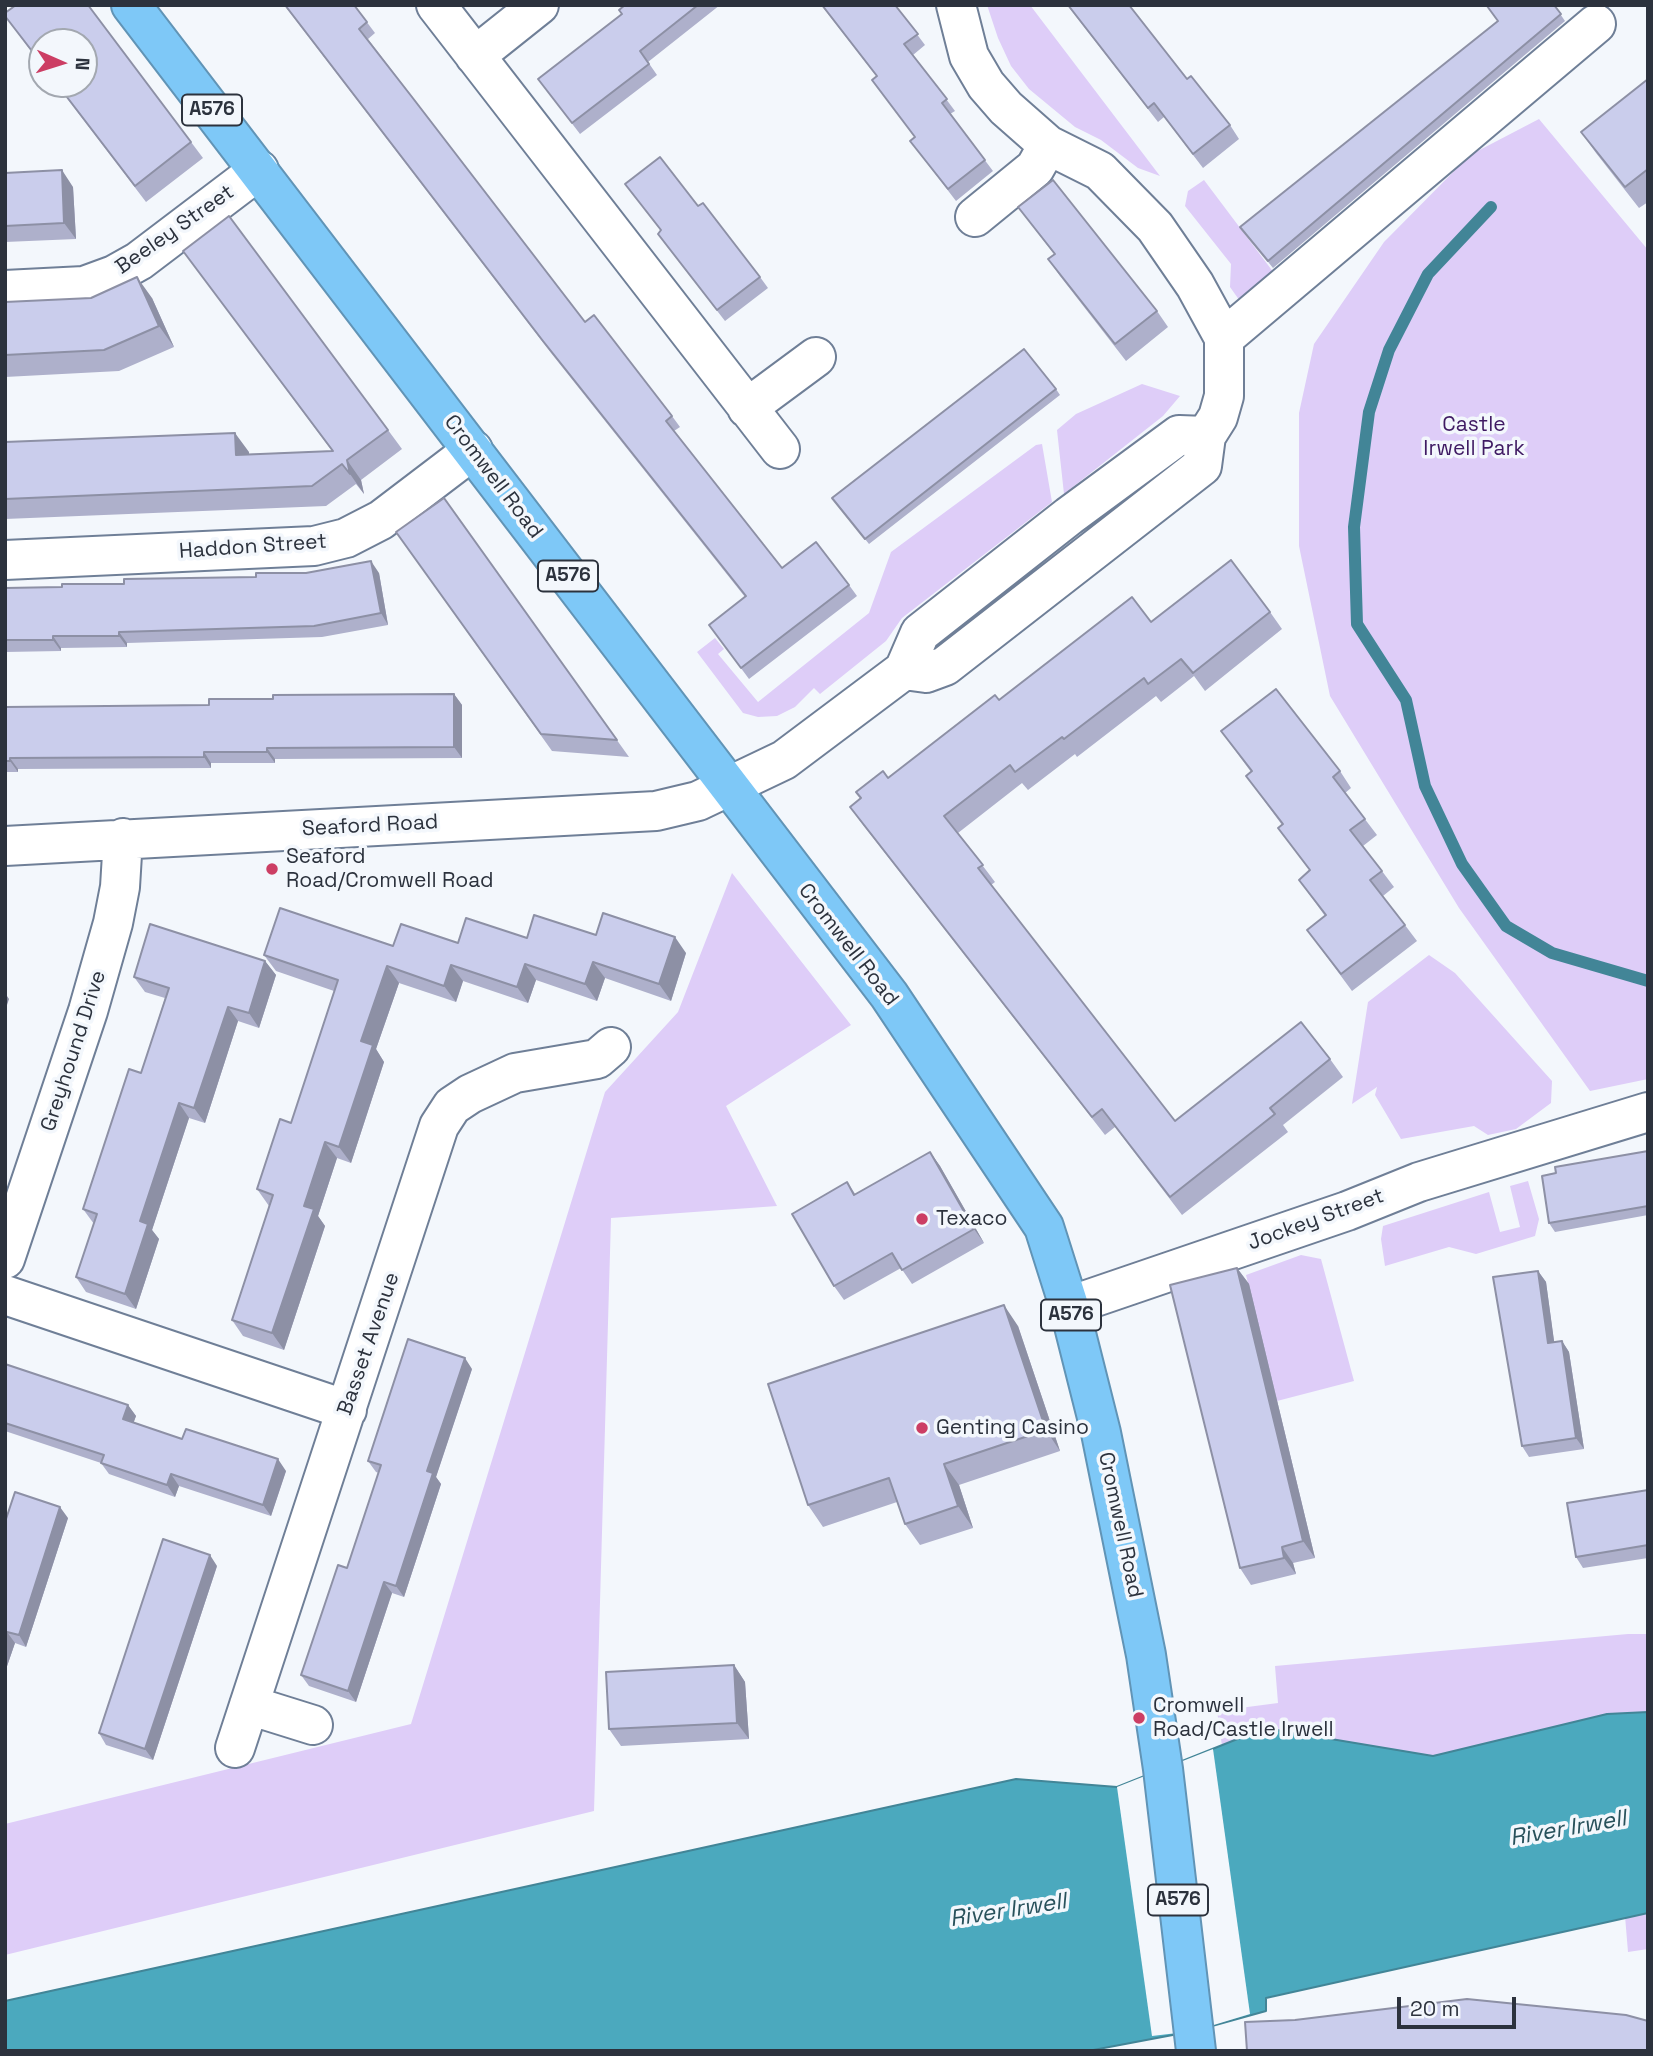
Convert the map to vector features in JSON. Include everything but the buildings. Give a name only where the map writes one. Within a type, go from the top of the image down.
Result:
[{"type":"highway","name":"Cromwell Road","points":[[131,5],[663,701],[731,785],[792,873],[889,995],[1044,1227],[1069,1306],[1101,1433],[1127,1557],[1163,1769],[1195,2041]]},
{"type":"street","points":[[436,5],[780,449]]},
{"type":"street","points":[[475,56],[539,5]]},
{"type":"street","points":[[958,16],[969,56],[986,85],[1006,108],[1048,145],[1100,171],[1155,227],[1195,285],[1224,338],[1597,24]]},
{"type":"street","points":[[975,217],[1035,168],[1048,145]]},
{"type":"street","name":"Beeley Street","points":[[5,290],[84,286],[114,275],[139,261],[259,170]]},
{"type":"street","name":"Seaford Road","points":[[5,846],[656,811],[698,801],[783,760],[904,670],[926,673],[945,666],[1202,466],[1206,436],[1218,417],[1224,396],[1224,338]]},
{"type":"street","points":[[747,408],[816,357]]},
{"type":"street","name":"Haddon Street","points":[[5,560],[314,546],[346,538],[381,520],[473,450]]},
{"type":"street","name":"Greyhound Drive","points":[[5,1259],[109,936],[120,887],[123,838]]},
{"type":"street","name":"Basset Avenue","points":[[235,1748],[439,1126],[452,1106],[470,1094],[514,1073],[597,1059],[611,1047]]},
{"type":"street","name":"Jockey Street","points":[[1069,1306],[1347,1211],[1419,1182],[1648,1112]]},
{"type":"street","points":[[5,1295],[347,1410]]},
{"type":"street","points":[[249,1705],[313,1725]]},
{"type":"green space","points":[[987,5],[1030,5],[1160,176],[1138,168],[1101,140],[1075,127],[1029,89],[1011,66]]},
{"type":"green space","name":"Castle Irwell Park","points":[[1539,119],[1648,250],[1648,1079],[1590,1091],[1459,908],[1330,696],[1299,546],[1299,413],[1314,344],[1384,242],[1470,155]]},
{"type":"green space","points":[[1204,180],[1277,277],[1242,304],[1230,287],[1231,264],[1185,206],[1188,191]]},
{"type":"green space","points":[[1142,384],[1180,396],[1163,416],[1064,494],[1057,430],[1076,414]]},
{"type":"green space","points":[[1042,444],[1052,502],[902,618],[886,641],[820,694],[814,688],[795,707],[777,716],[758,717],[743,713],[697,652],[715,638],[724,649],[718,654],[758,702],[869,613],[891,552],[1036,445]]},
{"type":"green space","points":[[732,873],[851,1025],[726,1106],[777,1206],[611,1218],[594,1811],[5,1955],[5,1824],[411,1724],[605,1092],[678,1012]]},
{"type":"green space","points":[[1429,955],[1455,973],[1552,1081],[1551,1103],[1516,1129],[1488,1135],[1474,1126],[1401,1139],[1375,1095],[1377,1087],[1352,1104],[1368,1002]]},
{"type":"green space","points":[[1528,1181],[1539,1219],[1535,1236],[1476,1254],[1449,1247],[1385,1266],[1381,1239],[1383,1226],[1489,1192],[1500,1232],[1520,1227],[1510,1186]]},
{"type":"green space","points":[[1301,1255],[1321,1259],[1354,1381],[1277,1401],[1246,1275]]},
{"type":"green space","points":[[1648,1634],[1648,1712],[1607,1714],[1433,1756],[1265,1728],[1222,1746],[1217,1711],[1278,1703],[1275,1666]]},
{"type":"green space","points":[[1648,1913],[1648,1949],[1628,1952],[1625,1916]]},
{"type":"water","name":"River Irwell","points":[[1648,1712],[1648,1913],[1266,1998],[1266,2011],[1194,2031],[1088,2051],[5,2051],[5,2001],[1016,1779],[1117,1787],[1265,1728],[1433,1756],[1607,1714]]},
{"type":"pier","points":[[1213,1749],[1250,2014],[1194,2031],[1152,2036],[1117,1787]]},
{"type":"waterway","points":[[1491,207],[1428,274],[1389,350],[1369,412],[1354,527],[1357,624],[1406,700],[1425,786],[1462,864],[1506,926],[1552,953],[1648,981]]},
{"type":"place","name":"Seaford Road/Cromwell Road","points":[[272,869]]},
{"type":"place","name":"Texaco","points":[[922,1219]]},
{"type":"place","name":"Genting Casino","points":[[922,1428]]},
{"type":"place","name":"Cromwell Road/Castle Irwell","points":[[1139,1718]]}]
